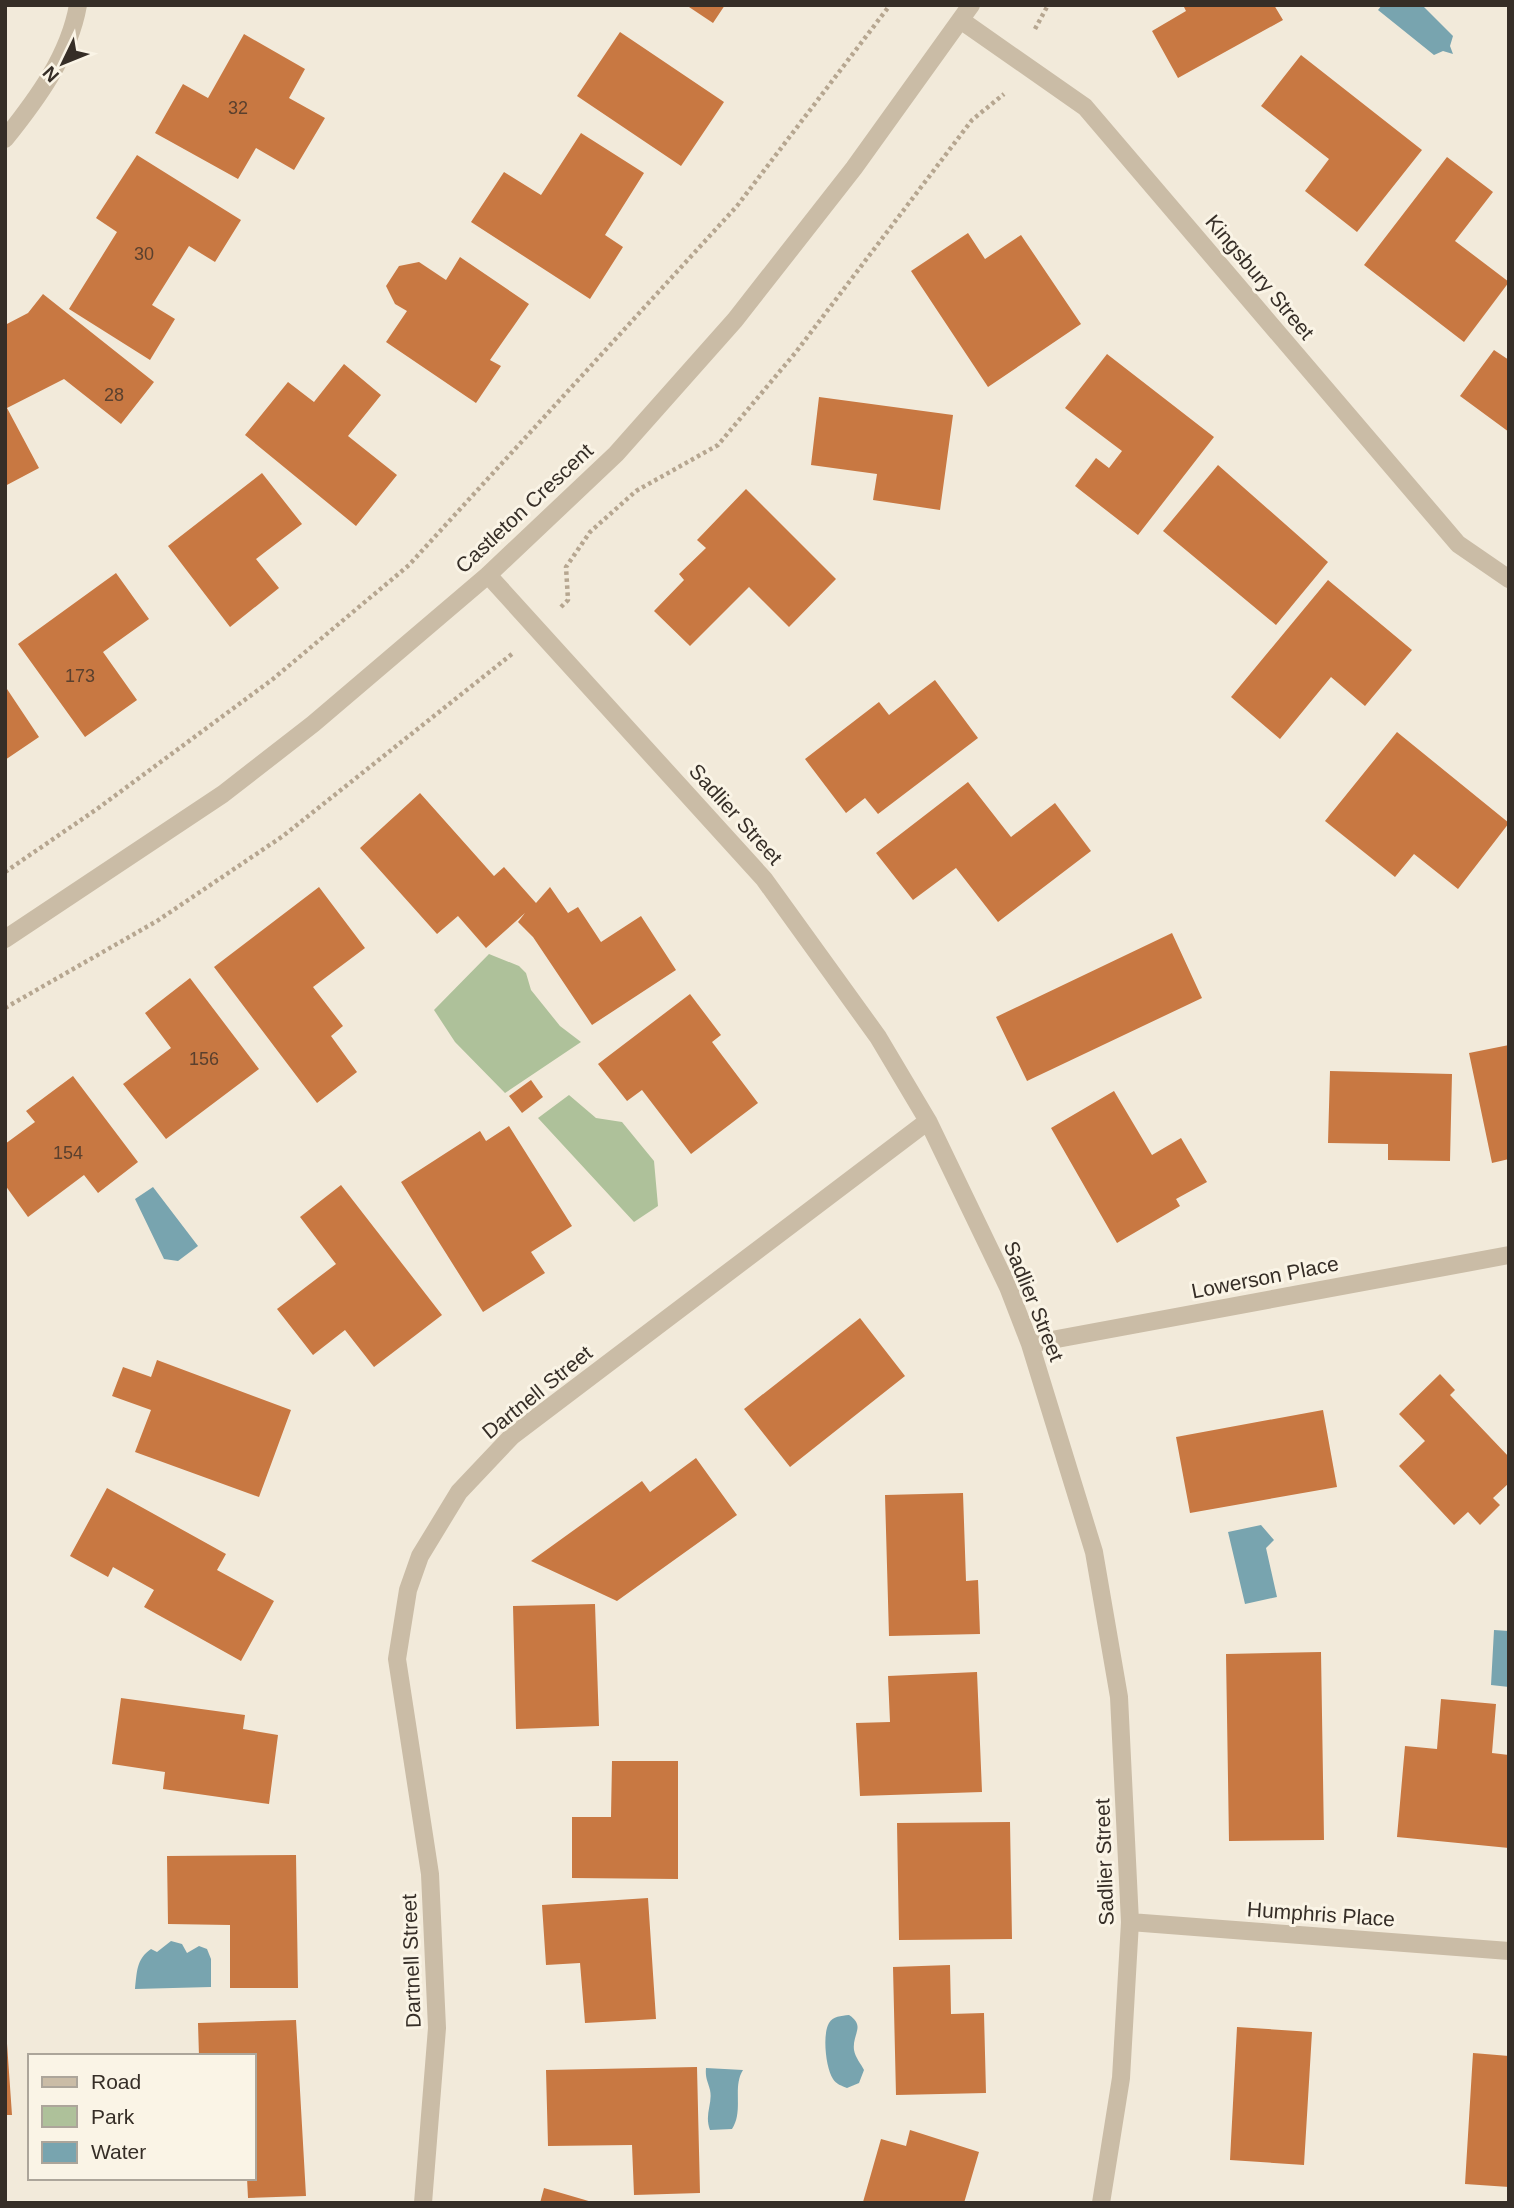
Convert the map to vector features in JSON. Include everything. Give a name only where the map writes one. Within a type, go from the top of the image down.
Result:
[{"type":"street","points":[[5,139],[43,92],[75,24],[78,5]]},
{"type":"street","name":"Castleton Crescent","points":[[5,939],[223,794],[313,724],[488,575],[616,454],[735,320],[854,168],[967,13]]},
{"type":"street","name":"Kingsbury Street","points":[[967,13],[1085,107],[1458,544],[1509,579]]},
{"type":"street","name":"Sadlier Street","points":[[488,575],[764,879],[878,1037],[928,1121],[1008,1287],[1030,1344],[1094,1552],[1119,1697],[1130,1922],[1121,2078],[1101,2203]]},
{"type":"street","name":"Dartnell Street","points":[[422,2203],[437,2028],[430,1874],[397,1659],[408,1590],[420,1556],[459,1492],[512,1436],[928,1121]]},
{"type":"street","name":"Lowerson Place","points":[[1030,1344],[1509,1255]]},
{"type":"street","name":"Humphris Place","points":[[1130,1922],[1509,1951]]},
{"type":"path","points":[[5,872],[97,809],[273,679],[409,565],[737,206],[890,5]]},
{"type":"green space","points":[[489,954],[519,966],[526,973],[531,990],[560,1026],[581,1042],[505,1093],[455,1042],[434,1010]]},
{"type":"green space","points":[[569,1095],[596,1118],[622,1122],[654,1161],[658,1206],[634,1222],[538,1118]]},
{"type":"water","points":[[1382,5],[1422,5],[1453,36],[1450,46],[1453,54],[1443,51],[1434,55],[1378,10]]},
{"type":"water","points":[[153,1187],[198,1246],[178,1261],[164,1259],[135,1199]]},
{"type":"water","points":[[1261,1525],[1274,1540],[1266,1548],[1277,1597],[1245,1604],[1228,1532]]},
{"type":"water","points":[[1494,1630],[1509,1631],[1509,1687],[1491,1685]]},
{"type":"water","points":[[171,1941],[182,1944],[187,1953],[199,1946],[207,1949],[211,1959],[211,1987],[135,1989],[142,1957],[151,1949],[157,1952]]},
{"type":"water","points":[[849,2015],[857,2023],[854,2050],[864,2070],[859,2083],[847,2088],[833,2079],[825,2043],[831,2021]]},
{"type":"water","points":[[706,2068],[743,2070],[738,2084],[737,2115],[732,2129],[710,2130],[708,2119],[711,2095]]},
{"type":"building","points":[[686,5],[725,5],[713,23]]},
{"type":"building","points":[[1183,5],[1274,5],[1283,20],[1178,78],[1152,31],[1186,11]]},
{"type":"building","points":[[620,32],[724,102],[681,166],[577,96]]},
{"type":"building","points":[[244,34],[305,69],[289,98],[325,118],[294,170],[256,148],[238,179],[155,133],[183,84],[208,98]]},
{"type":"building","points":[[1301,55],[1422,150],[1357,232],[1305,191],[1329,159],[1261,106]]},
{"type":"building","points":[[581,133],[644,173],[605,235],[623,247],[590,299],[471,222],[504,172],[541,195]]},
{"type":"building","points":[[137,155],[241,220],[215,262],[189,246],[152,305],[175,319],[150,360],[69,309],[117,232],[96,218]]},
{"type":"building","points":[[1447,157],[1493,192],[1455,241],[1509,282],[1464,342],[1364,265]]},
{"type":"building","points":[[968,233],[985,259],[1021,235],[1081,324],[988,387],[911,271]]},
{"type":"building","points":[[460,257],[529,304],[490,360],[501,366],[476,403],[386,342],[407,311],[395,304],[386,286],[399,266],[419,262],[446,280]]},
{"type":"building","points":[[43,294],[154,382],[121,424],[64,379],[7,408],[39,468],[5,486],[5,325],[28,313]]},
{"type":"building","points":[[1494,350],[1509,360],[1509,432],[1460,396]]},
{"type":"building","points":[[1107,354],[1214,437],[1138,535],[1075,486],[1096,458],[1109,468],[1122,451],[1065,408]]},
{"type":"building","points":[[344,364],[381,395],[348,436],[397,475],[356,526],[245,435],[288,382],[314,402]]},
{"type":"building","points":[[819,397],[953,415],[940,510],[873,500],[877,474],[811,465]]},
{"type":"building","points":[[1218,465],[1328,562],[1276,625],[1163,531]]},
{"type":"building","points":[[262,473],[302,524],[256,559],[279,588],[230,627],[168,546]]},
{"type":"building","points":[[746,489],[836,579],[789,627],[749,587],[690,646],[654,611],[684,580],[679,574],[706,548],[697,540]]},
{"type":"building","points":[[116,573],[149,619],[103,652],[137,700],[85,737],[18,644]]},
{"type":"building","points":[[1328,580],[1412,650],[1365,706],[1331,677],[1280,739],[1231,697]]},
{"type":"building","points":[[935,680],[978,738],[878,814],[865,798],[846,813],[805,759],[879,702],[889,715]]},
{"type":"building","points":[[5,686],[39,737],[5,760]]},
{"type":"building","points":[[1397,732],[1509,823],[1458,889],[1414,854],[1395,877],[1325,821]]},
{"type":"building","points":[[968,782],[1011,837],[1055,803],[1091,851],[998,922],[956,868],[913,900],[876,853]]},
{"type":"building","points":[[420,793],[494,876],[504,867],[536,903],[550,887],[568,913],[578,907],[601,942],[641,916],[676,970],[592,1025],[533,937],[518,922],[525,913],[486,948],[458,916],[437,934],[360,848]]},
{"type":"building","points":[[319,887],[365,948],[313,987],[343,1026],[331,1036],[357,1072],[317,1103],[214,967]]},
{"type":"building","points":[[1172,933],[1202,998],[1027,1081],[996,1017]]},
{"type":"building","points":[[190,978],[259,1069],[166,1139],[123,1084],[171,1048],[145,1013]]},
{"type":"building","points":[[690,994],[721,1035],[712,1042],[758,1103],[691,1154],[642,1090],[627,1101],[598,1064]]},
{"type":"building","points":[[1509,1045],[1509,1159],[1492,1163],[1469,1053]]},
{"type":"building","points":[[1330,1071],[1452,1074],[1450,1161],[1388,1160],[1388,1144],[1328,1143]]},
{"type":"building","points":[[73,1076],[138,1162],[98,1193],[84,1175],[28,1217],[5,1185],[5,1144],[35,1122],[26,1111]]},
{"type":"building","points":[[531,1080],[543,1097],[522,1113],[509,1096]]},
{"type":"building","points":[[1114,1091],[1152,1155],[1181,1138],[1207,1182],[1176,1199],[1180,1206],[1117,1243],[1051,1128]]},
{"type":"building","points":[[509,1126],[572,1226],[531,1252],[545,1273],[483,1312],[401,1182],[480,1131],[486,1141]]},
{"type":"building","points":[[341,1185],[442,1315],[374,1367],[345,1330],[313,1355],[277,1309],[336,1264],[300,1217]]},
{"type":"building","points":[[860,1318],[905,1376],[790,1467],[744,1409]]},
{"type":"building","points":[[157,1360],[291,1410],[259,1497],[135,1452],[151,1410],[112,1396],[123,1367],[151,1377]]},
{"type":"building","points":[[1440,1374],[1455,1390],[1450,1395],[1509,1457],[1509,1483],[1493,1498],[1500,1505],[1480,1525],[1468,1512],[1454,1525],[1399,1466],[1425,1441],[1399,1414]]},
{"type":"building","points":[[1323,1410],[1337,1487],[1190,1513],[1176,1437]]},
{"type":"building","points":[[696,1458],[737,1515],[617,1601],[531,1561],[642,1481],[650,1492]]},
{"type":"building","points":[[107,1488],[226,1554],[217,1570],[274,1601],[241,1661],[144,1607],[154,1590],[113,1567],[108,1577],[70,1556]]},
{"type":"building","points":[[963,1493],[966,1581],[978,1580],[980,1634],[889,1636],[885,1495]]},
{"type":"building","points":[[595,1604],[599,1726],[516,1729],[513,1606]]},
{"type":"building","points":[[1321,1652],[1324,1840],[1229,1841],[1226,1654]]},
{"type":"building","points":[[977,1672],[982,1792],[860,1796],[856,1723],[890,1722],[888,1676]]},
{"type":"building","points":[[121,1698],[245,1715],[243,1729],[278,1735],[269,1804],[163,1789],[165,1772],[112,1764]]},
{"type":"building","points":[[1441,1699],[1496,1704],[1492,1753],[1509,1755],[1509,1848],[1397,1837],[1405,1746],[1437,1749]]},
{"type":"building","points":[[612,1761],[678,1761],[678,1879],[572,1878],[572,1817],[611,1817]]},
{"type":"building","points":[[1010,1822],[1012,1939],[899,1940],[897,1823]]},
{"type":"building","points":[[296,1855],[298,1988],[230,1988],[230,1925],[168,1924],[167,1856]]},
{"type":"building","points":[[648,1898],[656,2019],[585,2023],[580,1963],[546,1965],[542,1905]]},
{"type":"building","points":[[950,1965],[951,2014],[984,2013],[986,2093],[896,2095],[893,1967]]},
{"type":"building","points":[[5,2015],[12,2115],[5,2115]]},
{"type":"building","points":[[296,2020],[306,2196],[248,2198],[247,2180],[256,2180],[256,2054],[199,2054],[198,2023]]},
{"type":"building","points":[[1237,2027],[1312,2032],[1304,2165],[1230,2160]]},
{"type":"building","points":[[1473,2053],[1509,2056],[1509,2187],[1465,2184]]},
{"type":"building","points":[[697,2067],[700,2193],[634,2195],[632,2145],[548,2146],[546,2070]]},
{"type":"building","points":[[910,2130],[979,2152],[964,2203],[863,2202],[881,2139],[906,2146]]},
{"type":"building","points":[[544,2188],[592,2202],[592,2203],[540,2203]]}]
